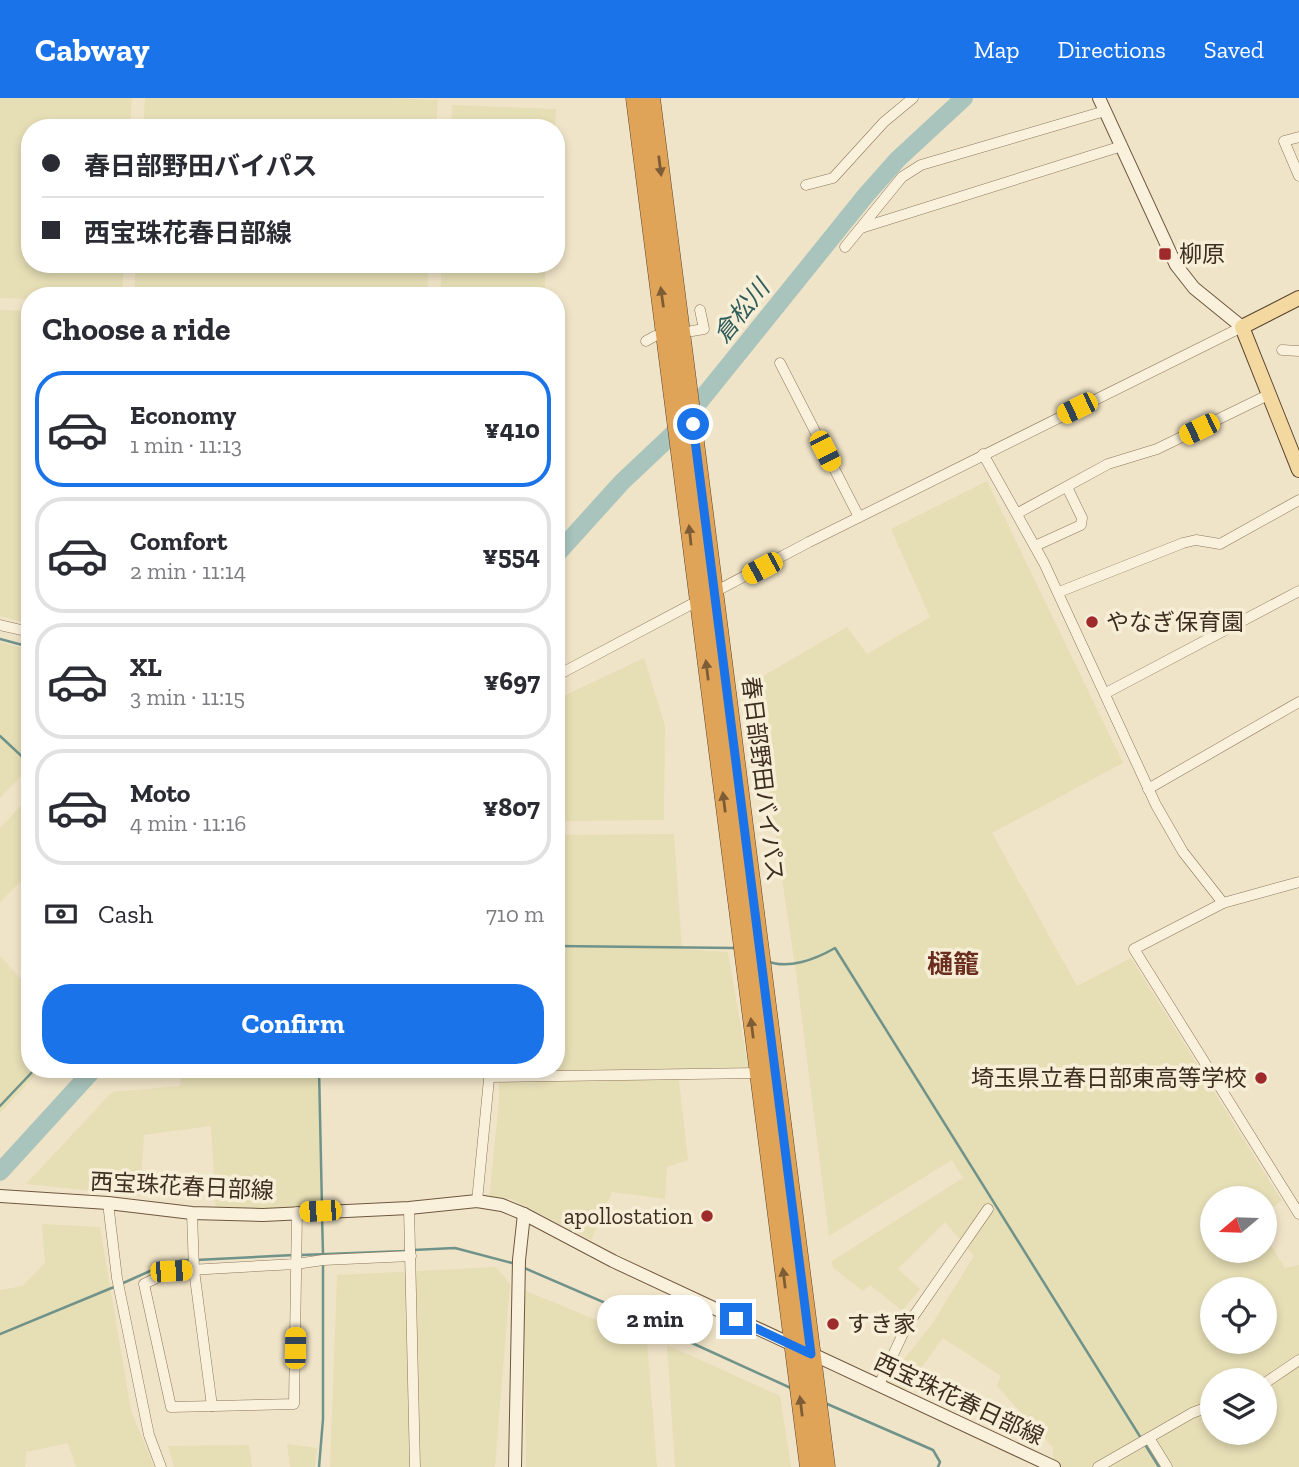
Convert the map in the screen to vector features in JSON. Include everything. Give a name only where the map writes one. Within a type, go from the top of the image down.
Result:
[{"type":"highway","name":"春日部野田バイパス","points":[[635,98],[680,383],[696,447],[706,598],[758,1073],[809,1467]]},
{"type":"highway","name":"春日部野田バイパス","points":[[651,98],[680,383],[682,461],[706,598],[826,1467]]},
{"type":"main road","points":[[1099,98],[1176,265],[1194,288],[1242,327],[1299,470]]},
{"type":"main road","points":[[1242,327],[1299,298]]},
{"type":"main road","name":"西宝珠花春日部線","points":[[1,1196],[108,1203],[192,1213],[263,1215],[409,1208],[477,1201],[502,1205],[613,1261],[1054,1467]]},
{"type":"main road","points":[[515,1467],[519,1260],[524,1214]]},
{"type":"street","points":[[806,185],[833,178],[884,122],[914,98]]},
{"type":"street","points":[[845,247],[902,177],[921,165],[1105,111]]},
{"type":"street","points":[[1299,137],[1284,141],[1299,176]]},
{"type":"street","points":[[861,228],[1122,146]]},
{"type":"street","points":[[692,331],[704,329],[700,310]]},
{"type":"street","points":[[565,671],[859,517],[1242,327]]},
{"type":"street","points":[[1282,350],[1299,351]]},
{"type":"street","points":[[780,363],[859,517]]},
{"type":"street","points":[[1018,513],[1108,464],[1157,449],[1268,395]]},
{"type":"street","points":[[983,454],[1018,513],[1059,592],[1172,836],[1223,903]]},
{"type":"street","points":[[1035,546],[1082,525],[1082,518],[1067,487]]},
{"type":"street","points":[[1059,592],[1183,543],[1196,540],[1220,544],[1299,500]]},
{"type":"street","points":[[1106,693],[1299,591]]},
{"type":"street","points":[[0,625],[21,630]]},
{"type":"street","points":[[1148,789],[1299,702]]},
{"type":"street","points":[[1299,882],[1223,903],[1133,949],[1299,1214]]},
{"type":"street","points":[[565,1073],[758,1073]]},
{"type":"street","points":[[477,1201],[489,1078]]},
{"type":"street","points":[[108,1203],[122,1304],[149,1435],[161,1467]]},
{"type":"street","points":[[409,1208],[415,1467]]},
{"type":"street","points":[[879,1385],[906,1327],[988,1209]]},
{"type":"street","points":[[297,1212],[296,1265],[295,1404],[171,1407],[144,1284],[171,1271],[296,1265],[323,1260],[411,1256]]},
{"type":"street","points":[[192,1213],[194,1270],[212,1406]]},
{"type":"street","points":[[1277,1375],[1299,1360]]},
{"type":"street","points":[[1098,1467],[1200,1410]]},
{"type":"street","points":[[1149,1438],[1167,1467]]},
{"type":"shaded area","points":[[0,98],[132,98],[131,119],[21,119],[21,273],[123,273],[123,287],[21,287],[21,299],[0,298]]},
{"type":"shaded area","points":[[145,98],[438,100],[437,119],[144,119]]},
{"type":"shaded area","points":[[452,105],[556,109],[555,119],[451,119]]},
{"type":"shaded area","points":[[135,273],[428,273],[428,287],[135,287]]},
{"type":"shaded area","points":[[441,273],[545,273],[545,287],[441,287]]},
{"type":"shaded area","points":[[0,310],[21,311],[21,622],[0,616]]},
{"type":"shaded area","points":[[987,481],[1123,763],[992,833],[1077,986],[1131,958],[1273,1186],[1200,1186],[1200,1264],[1278,1264],[1278,1256],[1285,1268],[1299,1265],[1299,1467],[1053,1467],[1053,1448],[997,1386],[1001,1376],[943,1338],[905,1390],[887,1381],[932,1324],[974,1256],[945,1222],[898,1269],[920,1289],[902,1311],[870,1285],[863,1291],[833,1268],[832,1261],[963,1178],[952,1160],[829,1236],[797,980],[753,682],[847,627],[867,654],[930,617],[891,529]]},
{"type":"shaded area","points":[[0,642],[21,648],[21,776],[0,798]]},
{"type":"shaded area","points":[[644,658],[665,726],[664,820],[565,821],[565,695]]},
{"type":"shaded area","points":[[21,806],[21,881],[0,902],[0,828]]},
{"type":"shaded area","points":[[674,834],[682,949],[728,952],[749,1073],[679,1080],[688,1160],[667,1167],[665,1199],[612,1192],[591,1240],[511,1199],[489,1200],[499,1078],[565,1078],[565,835]]},
{"type":"shaded area","points":[[0,956],[21,979],[21,1078],[33,1078],[0,1113]]},
{"type":"shaded area","points":[[181,1078],[318,1078],[321,1209],[216,1211],[211,1126],[144,1135],[140,1196],[26,1184],[112,1092],[180,1086]]},
{"type":"shaded area","points":[[42,1224],[100,1227],[131,1411],[154,1467],[76,1467],[68,1443],[26,1452],[25,1467],[0,1467],[0,1290],[23,1286],[45,1263]]},
{"type":"shaded area","points":[[496,1267],[510,1284],[495,1467],[330,1467],[337,1275]]},
{"type":"shaded area","points":[[524,1290],[647,1341],[657,1467],[526,1467]]},
{"type":"shaded area","points":[[667,1345],[780,1396],[791,1467],[675,1467]]},
{"type":"shaded area","points":[[287,1444],[317,1448],[315,1467],[290,1467]]},
{"type":"shaded area","points":[[249,1445],[252,1467],[174,1467],[168,1446]]},
{"type":"waterway","name":"倉松川","points":[[565,545],[622,482],[675,432],[898,159],[964,98]]},
{"type":"waterway","points":[[0,639],[21,645]]},
{"type":"waterway","points":[[0,736],[21,756]]},
{"type":"waterway","points":[[565,946],[735,948]]},
{"type":"waterway","points":[[767,961],[793,964],[835,948],[1159,1467]]},
{"type":"waterway","points":[[0,1106],[26,1078]]},
{"type":"waterway","name":"倉松川","points":[[0,1172],[86,1078]]},
{"type":"waterway","points":[[319,1078],[322,1208]]},
{"type":"waterway","points":[[322,1215],[323,1254]]},
{"type":"waterway","points":[[413,1250],[455,1248],[516,1264]]},
{"type":"waterway","points":[[301,1255],[406,1251]]},
{"type":"waterway","points":[[196,1260],[294,1255]]},
{"type":"waterway","points":[[121,1284],[170,1262],[189,1260]]},
{"type":"waterway","points":[[319,1467],[323,1419],[323,1264]]},
{"type":"waterway","points":[[522,1267],[668,1330],[793,1389]]},
{"type":"waterway","points":[[0,1334],[114,1287]]},
{"type":"waterway","points":[[825,1403],[933,1450],[940,1462],[938,1467]]},
{"type":"place","name":"柳原","points":[[1165,254]]},
{"type":"place","name":"やなぎ保育園","points":[[1092,622]]},
{"type":"place","name":"埼玉県立春日部東高等学校","points":[[1261,1078]]},
{"type":"place","name":"apollostation","points":[[707,1216]]},
{"type":"place","name":"すき家","points":[[833,1324]]},
{"type":"district","name":"樋籠","points":[[953,964]]},
{"type":"route","points":[[693,424],[811,1354],[736,1319]]}]
